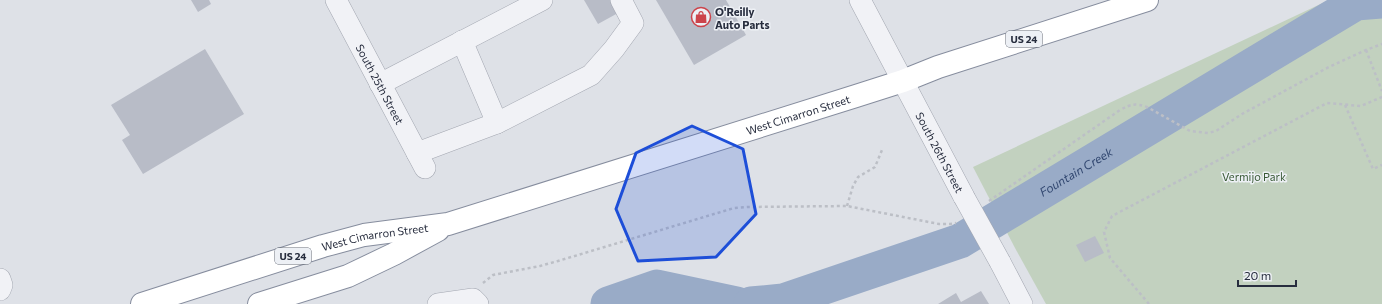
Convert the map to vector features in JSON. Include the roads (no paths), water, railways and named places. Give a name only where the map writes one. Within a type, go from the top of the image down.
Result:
[{"type":"highway","name":"West Cimarron Street","points":[[142,304],[323,246],[364,235],[448,224],[903,81],[938,67],[1147,0]]},
{"type":"highway","name":"West Cimarron Street","points":[[259,304],[348,276],[394,254],[448,224]]},
{"type":"street","name":"South 25th Street","points":[[336,0],[421,161],[497,123]]},
{"type":"street","points":[[380,84],[542,0]]},
{"type":"street","points":[[462,42],[497,123],[591,75],[634,23],[621,0]]},
{"type":"street","name":"South 26th Street","points":[[860,0],[1022,304]]},
{"type":"street","points":[[0,279],[2,285],[0,290]]},
{"type":"street","points":[[438,304],[473,299],[479,294]]},
{"type":"waterway","name":"Fountain Creek","points":[[751,304],[783,301],[960,241],[1356,3],[1382,1]]},
{"type":"waterway","name":"Fountain Creek","points":[[608,304],[657,287],[737,304]]},
{"type":"place","name":"O'Reilly Auto Parts","points":[[701,17]]},
{"type":"park label","name":"Vermijo Park","points":[[1254,176]]}]
